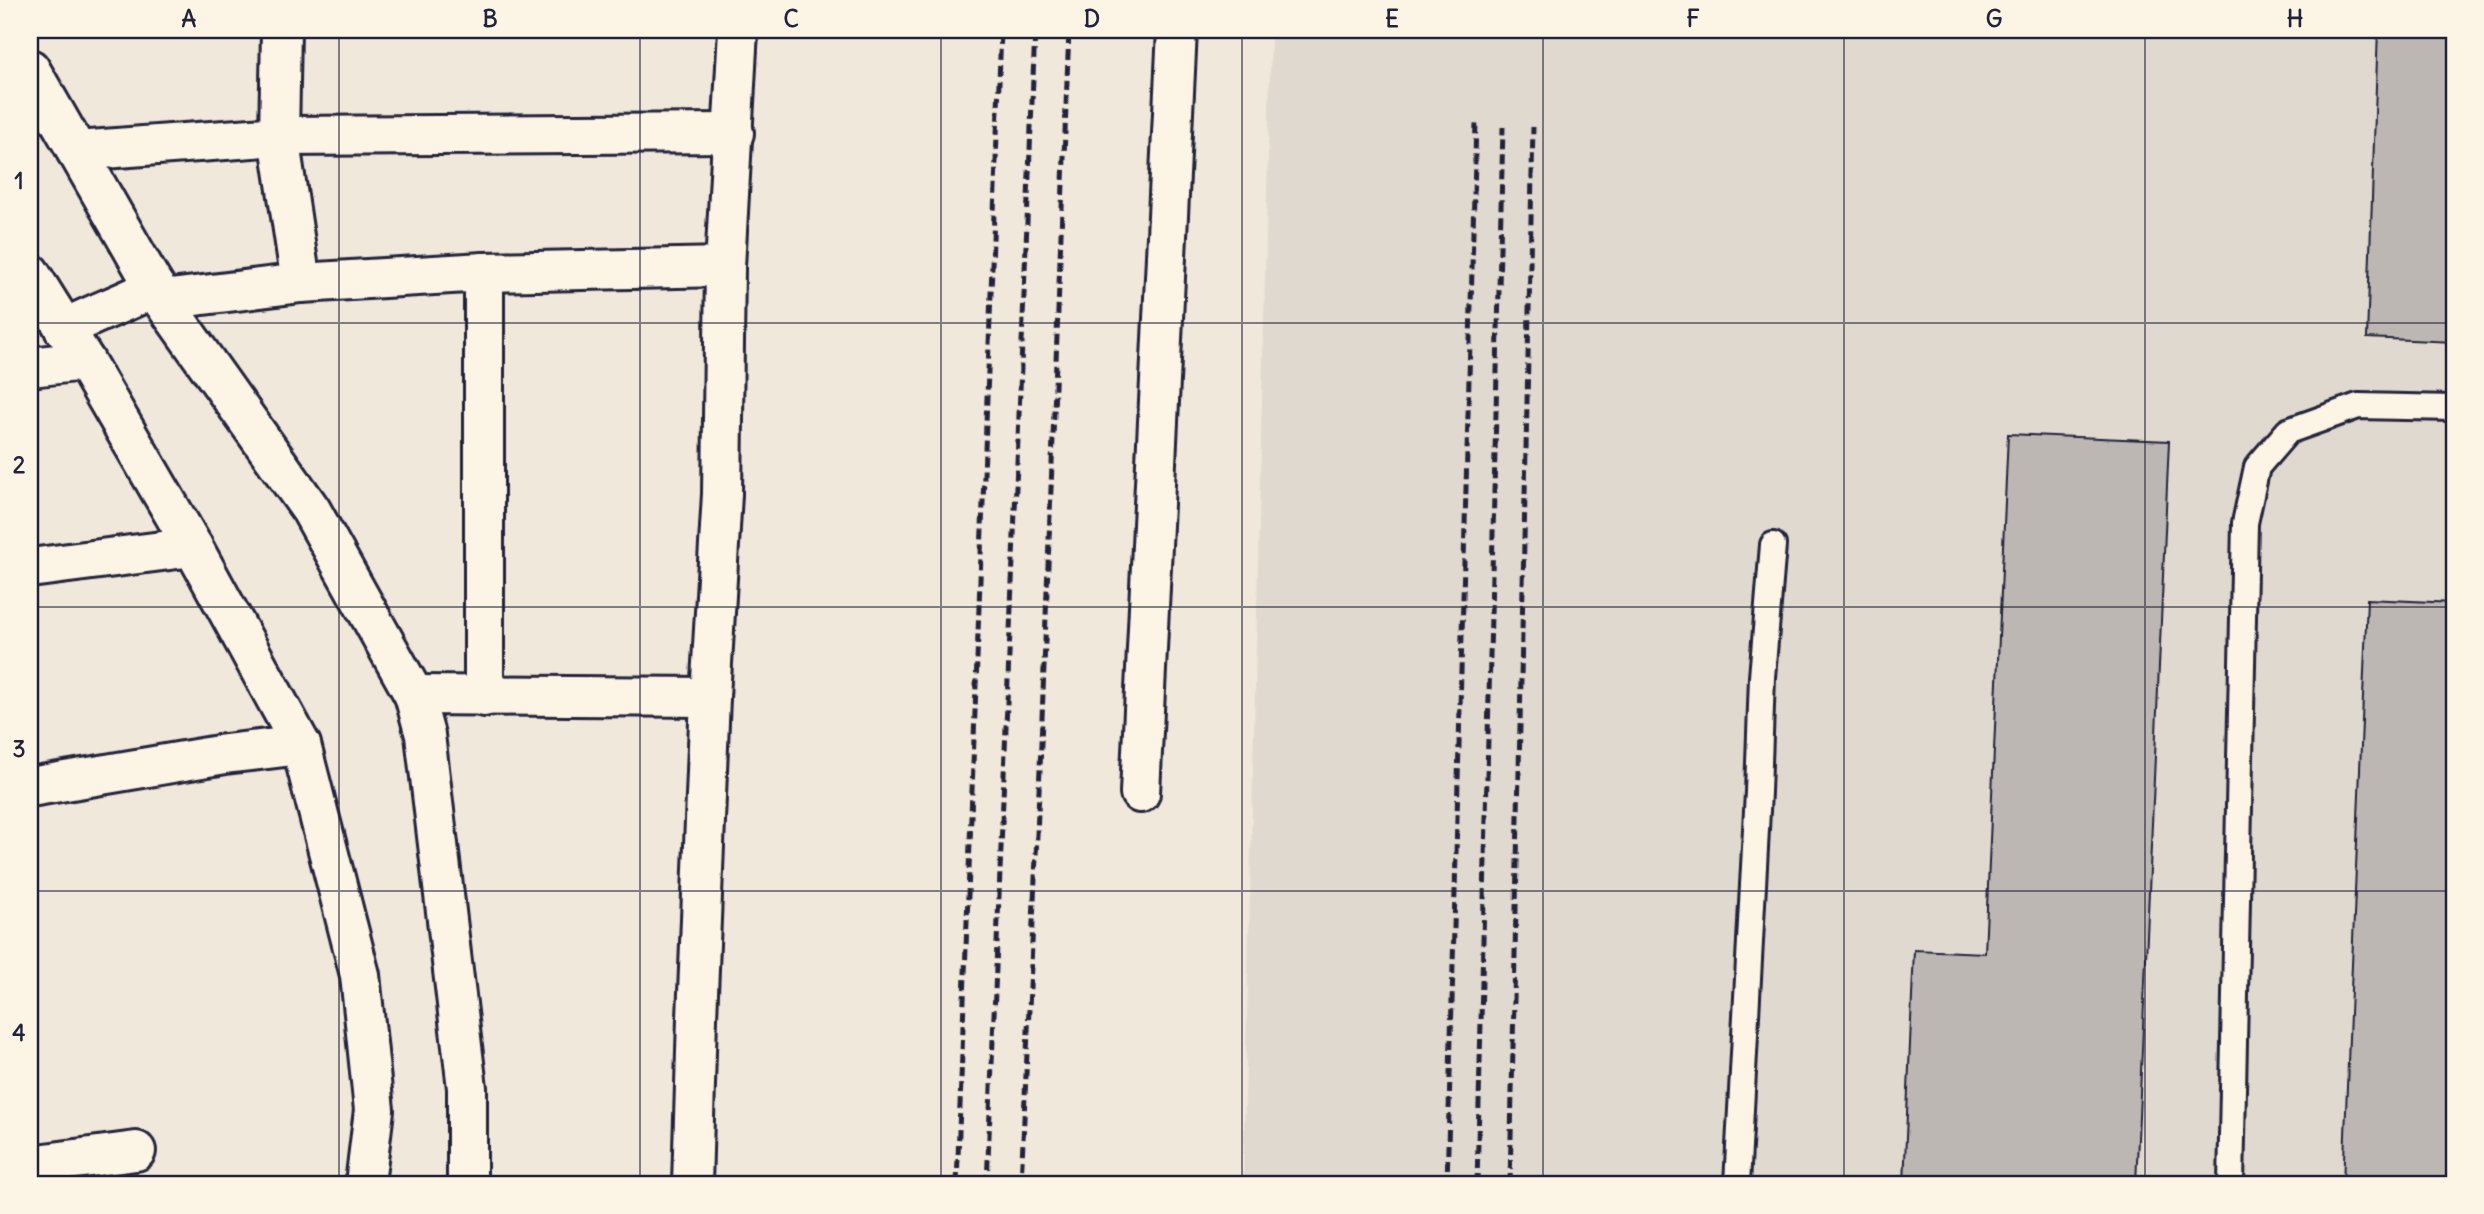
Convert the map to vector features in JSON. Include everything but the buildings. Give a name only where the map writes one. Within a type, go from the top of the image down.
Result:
[{"type":"street","points":[[281,30],[279,136],[301,283]]},
{"type":"street","points":[[692,1184],[696,1018],[722,494],[725,267],[738,30]]},
{"type":"street","points":[[1140,793],[1177,30]]},
{"type":"street","points":[[30,69],[76,151],[148,296],[311,510],[414,695],[425,735],[467,1088],[467,1184]]},
{"type":"street","points":[[76,151],[279,136],[734,132]]},
{"type":"street","points":[[76,323],[148,296],[484,272],[725,267]]},
{"type":"street","points":[[30,272],[76,323],[85,360],[193,547],[301,746],[360,975],[374,1110],[365,1184]]},
{"type":"street","points":[[484,272],[484,697]]},
{"type":"street","points":[[30,367],[85,360]]},
{"type":"street","points":[[30,568],[193,547]]},
{"type":"street","points":[[414,695],[710,697]]},
{"type":"street","points":[[30,787],[225,754],[301,746]]},
{"type":"street","points":[[30,1165],[136,1151]]},
{"type":"lane","points":[[2231,1184],[2245,523],[2257,467],[2288,431],[2358,406],[2454,408]]},
{"type":"lane","points":[[1737,1184],[1762,677],[1773,545]]},
{"type":"shaded area","points":[[1271,30],[2454,30],[2454,1184],[1243,1184]]},
{"type":"railway","points":[[957,1184],[1001,30]]},
{"type":"railway","points":[[987,1184],[1035,30]]},
{"type":"railway","points":[[1021,1184],[1069,30]]},
{"type":"railway","points":[[1447,1184],[1476,122]]},
{"type":"railway","points":[[1477,1184],[1503,127]]},
{"type":"railway","points":[[1510,1184],[1533,127]]}]
